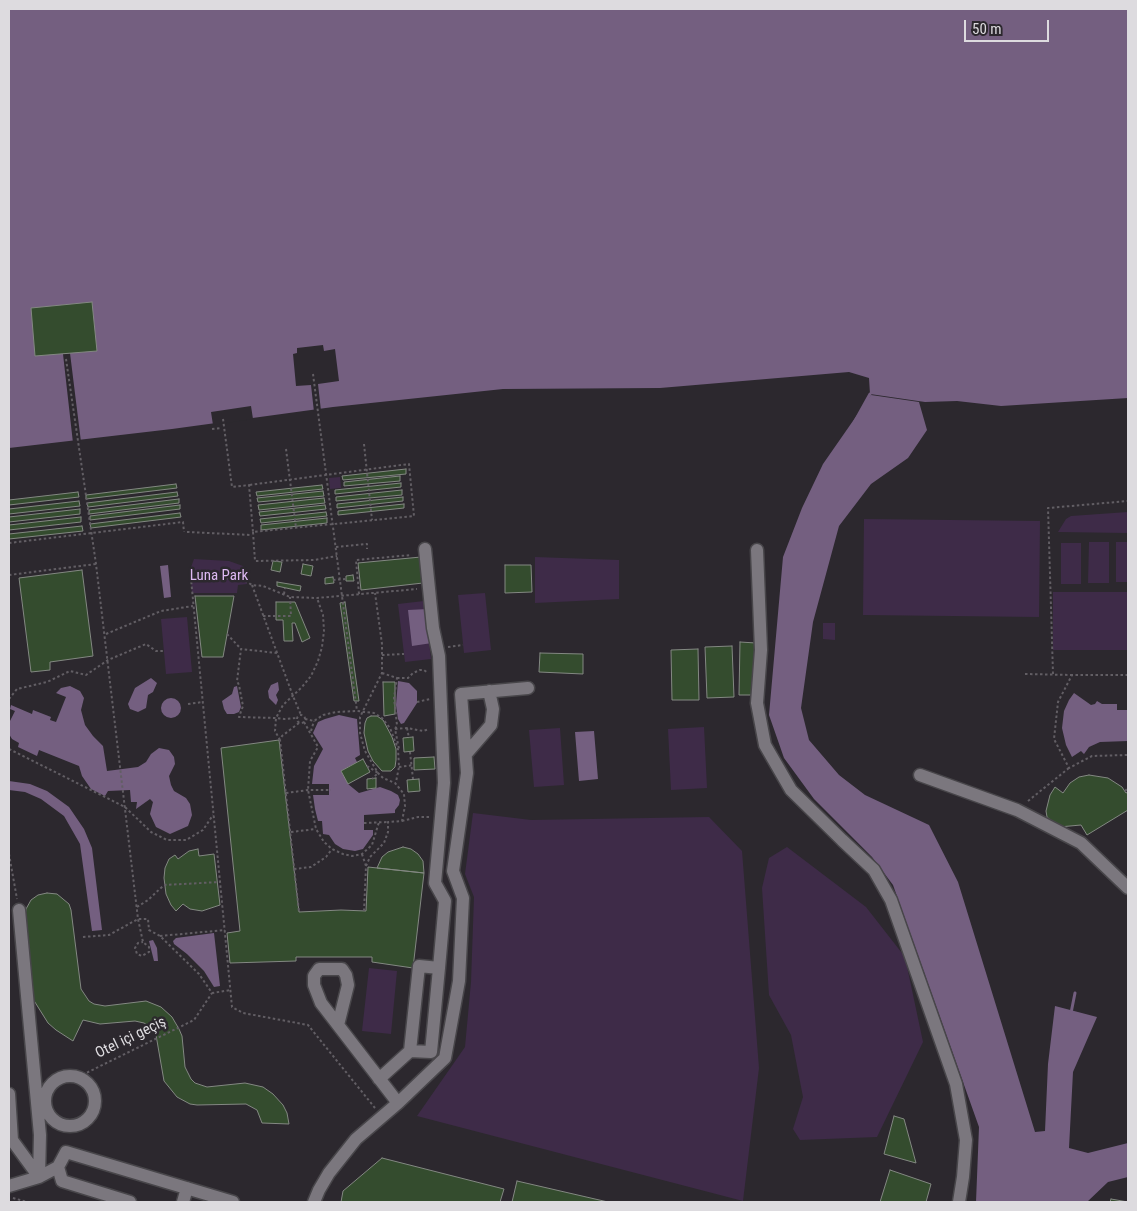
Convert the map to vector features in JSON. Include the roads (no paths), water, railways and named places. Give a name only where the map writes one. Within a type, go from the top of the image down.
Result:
[{"type":"street","points":[[410,1051],[431,1052],[444,901],[435,883],[444,783],[439,656],[433,628],[426,549]]},
{"type":"street","points":[[757,550],[761,650],[757,703],[765,745],[791,790],[874,870],[891,900],[956,1084],[966,1140],[959,1202]]},
{"type":"street","points":[[314,1202],[329,1173],[356,1139],[398,1103],[445,1058],[459,981],[462,898],[452,871],[467,772],[461,694],[528,688]]},
{"type":"street","points":[[466,754],[491,725],[493,709],[489,691]]},
{"type":"street","points":[[920,775],[1018,810],[1081,843],[1128,888]]},
{"type":"street","points":[[19,910],[40,1135],[39,1177]]},
{"type":"street","points":[[379,1079],[410,1051],[419,966],[439,968]]},
{"type":"street","points":[[338,1025],[398,1103]]},
{"type":"street","points":[[64,1076],[78,1077],[90,1085],[95,1098],[92,1112],[82,1123],[68,1126],[55,1122],[46,1110],[45,1096],[51,1084],[64,1076]]},
{"type":"street","points":[[9,1094],[10,1142],[39,1177]]},
{"type":"street","points":[[40,1135],[55,1122]]},
{"type":"street","points":[[9,1186],[39,1177],[58,1167],[66,1152],[233,1202]]},
{"type":"street","points":[[58,1167],[62,1182],[130,1202]]},
{"type":"street","points":[[183,1202],[187,1188]]},
{"type":"waterway","points":[[855,421],[870,394]]},
{"type":"waterway","points":[[1071,1013],[1075,993]]},
{"type":"park label","name":"Luna Park","points":[[219,576]]}]
